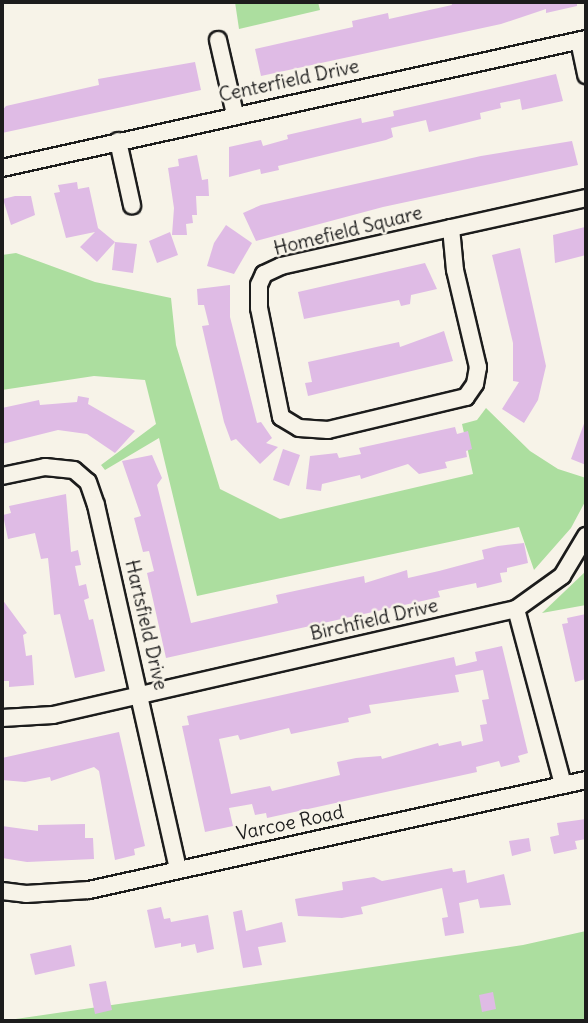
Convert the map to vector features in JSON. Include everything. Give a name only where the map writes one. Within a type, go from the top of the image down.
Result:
[{"type":"street","points":[[218,40],[235,114]]},
{"type":"street","points":[[582,40],[586,75]]},
{"type":"street","name":"Centerfield Drive","points":[[2,168],[235,114],[582,40]]},
{"type":"street","points":[[118,141],[132,205]]},
{"type":"street","name":"Homefield Square","points":[[451,228],[455,270],[478,367],[475,384],[466,397],[328,429],[299,428],[281,417],[275,405],[259,308],[259,285],[264,274],[451,228],[586,198]]},
{"type":"street","name":"Hartsfield Drive","points":[[2,476],[45,467],[74,471],[88,482],[140,695],[178,869]]},
{"type":"street","name":"Birchfield Drive","points":[[2,718],[53,715],[516,609],[562,576],[586,536]]},
{"type":"street","points":[[516,609],[563,785]]},
{"type":"street","name":"Varcoe Road","points":[[2,891],[26,894],[89,890],[586,780]]},
{"type":"green space","points":[[235,2],[318,2],[320,10],[239,29]]},
{"type":"green space","points":[[16,253],[95,282],[171,298],[176,345],[220,489],[280,519],[473,474],[462,424],[477,420],[486,408],[530,451],[558,469],[586,478],[586,500],[571,528],[534,570],[519,527],[197,596],[159,438],[105,470],[101,465],[156,424],[145,380],[94,376],[2,390],[2,255]]},
{"type":"green space","points":[[586,571],[586,605],[542,613]]},
{"type":"green space","points":[[586,931],[586,1021],[2,1021],[523,945]]},
{"type":"building","points":[[451,2],[577,2],[577,6],[546,13],[546,9],[501,24],[261,76],[255,49],[353,27],[352,21],[388,13],[389,19],[452,5]]},
{"type":"building","points":[[195,62],[201,90],[2,133],[2,111],[6,106],[99,85],[98,79]]},
{"type":"building","points":[[556,74],[563,101],[522,110],[520,99],[500,103],[501,108],[480,113],[481,119],[429,132],[426,120],[391,128],[393,137],[386,140],[278,166],[279,170],[261,174],[260,169],[229,177],[229,147],[261,140],[263,146],[288,139],[287,135],[361,118],[362,123],[394,116],[393,111]]},
{"type":"building","points":[[572,141],[578,165],[383,207],[256,241],[243,213],[261,205],[481,156]]},
{"type":"building","points":[[197,155],[202,180],[208,179],[209,196],[196,196],[197,215],[192,215],[193,223],[186,224],[187,235],[172,235],[174,208],[168,168],[179,166],[178,159]]},
{"type":"building","points":[[77,182],[78,189],[89,187],[98,228],[115,242],[97,262],[80,247],[95,232],[66,238],[54,193],[60,192],[58,185]]},
{"type":"building","points":[[31,196],[35,215],[11,225],[3,199]]},
{"type":"building","points":[[226,225],[252,243],[234,274],[207,266],[214,243]]},
{"type":"building","points":[[585,227],[586,255],[555,263],[553,235]]},
{"type":"building","points":[[170,232],[178,255],[157,263],[149,241]]},
{"type":"building","points":[[115,242],[137,244],[133,273],[112,270]]},
{"type":"building","points":[[520,248],[546,366],[538,400],[524,423],[502,409],[519,382],[513,381],[513,343],[492,255]]},
{"type":"building","points":[[425,263],[437,289],[411,295],[410,304],[401,306],[399,300],[304,319],[298,292]]},
{"type":"building","points":[[230,285],[230,317],[257,423],[261,422],[272,438],[266,443],[278,447],[260,464],[236,439],[231,441],[224,422],[202,326],[209,325],[204,305],[198,305],[197,289]]},
{"type":"building","points":[[444,331],[453,361],[308,396],[305,383],[312,382],[308,362],[399,342],[400,347]]},
{"type":"building","points":[[78,396],[89,398],[88,404],[135,431],[115,453],[87,434],[58,430],[2,444],[2,408],[39,400],[40,405],[77,402]]},
{"type":"building","points":[[586,421],[586,465],[571,459]]},
{"type":"building","points":[[455,427],[457,434],[468,431],[472,449],[466,451],[467,457],[445,462],[447,468],[419,474],[408,464],[361,479],[360,475],[322,484],[321,491],[306,489],[310,456],[337,453],[339,458],[361,454],[359,448]]},
{"type":"building","points":[[283,449],[300,455],[289,486],[273,480]]},
{"type":"building","points":[[152,455],[162,478],[157,485],[191,623],[278,603],[276,595],[364,576],[365,583],[407,570],[408,578],[439,571],[484,559],[482,550],[498,546],[524,543],[528,563],[507,568],[507,572],[500,573],[502,582],[477,588],[476,583],[438,591],[440,597],[166,658],[147,573],[154,571],[149,551],[143,552],[134,518],[141,516],[122,461]]},
{"type":"building","points":[[66,494],[71,552],[78,550],[81,565],[75,566],[79,586],[86,584],[89,598],[84,600],[89,620],[93,619],[105,671],[75,678],[60,614],[54,615],[48,558],[41,559],[35,533],[8,539],[3,515],[11,513],[9,506]]},
{"type":"building","points":[[2,599],[27,633],[23,635],[26,656],[32,655],[34,685],[9,687],[9,681],[2,681]]},
{"type":"building","points":[[586,614],[586,679],[575,682],[562,624],[568,623],[567,618]]},
{"type":"building","points":[[502,646],[528,753],[518,756],[520,762],[501,767],[499,761],[476,767],[477,772],[267,818],[266,813],[255,815],[252,804],[229,808],[233,826],[205,832],[182,726],[189,725],[187,716],[454,657],[456,666],[477,661],[475,652]],"holes":[[[483,670],[489,699],[482,700],[487,724],[480,725],[483,741],[462,746],[461,741],[439,746],[438,743],[382,759],[381,756],[356,758],[337,762],[340,775],[272,791],[270,786],[231,794],[219,739],[238,735],[240,740],[289,728],[291,734],[349,722],[348,718],[371,713],[369,705],[459,692],[455,675]]]},
{"type":"building","points":[[119,732],[145,846],[134,849],[135,855],[115,860],[99,771],[94,767],[51,781],[50,777],[25,782],[2,780],[2,758]]},
{"type":"building","points":[[586,819],[586,839],[575,841],[577,849],[554,854],[550,837],[559,835],[557,823]]},
{"type":"building","points":[[85,824],[85,838],[93,838],[94,859],[27,862],[2,858],[2,826],[38,831],[38,825]]},
{"type":"building","points":[[529,838],[531,851],[512,856],[509,841]]},
{"type":"building","points":[[452,868],[453,872],[465,870],[467,883],[504,874],[511,905],[480,908],[478,899],[459,903],[464,933],[445,936],[442,918],[448,917],[442,888],[361,907],[363,914],[342,918],[298,916],[295,899],[343,890],[342,882],[374,877],[382,881]]},
{"type":"building","points":[[161,907],[164,919],[170,918],[171,922],[208,915],[214,949],[197,953],[195,944],[181,947],[181,943],[155,948],[147,910]]},
{"type":"building","points":[[242,910],[246,931],[282,922],[286,942],[258,947],[262,965],[243,968],[233,912]]},
{"type":"building","points":[[71,945],[75,966],[35,975],[30,954]]},
{"type":"building","points":[[106,981],[112,1010],[95,1014],[89,984]]},
{"type":"building","points":[[493,992],[496,1009],[482,1012],[479,995]]}]
